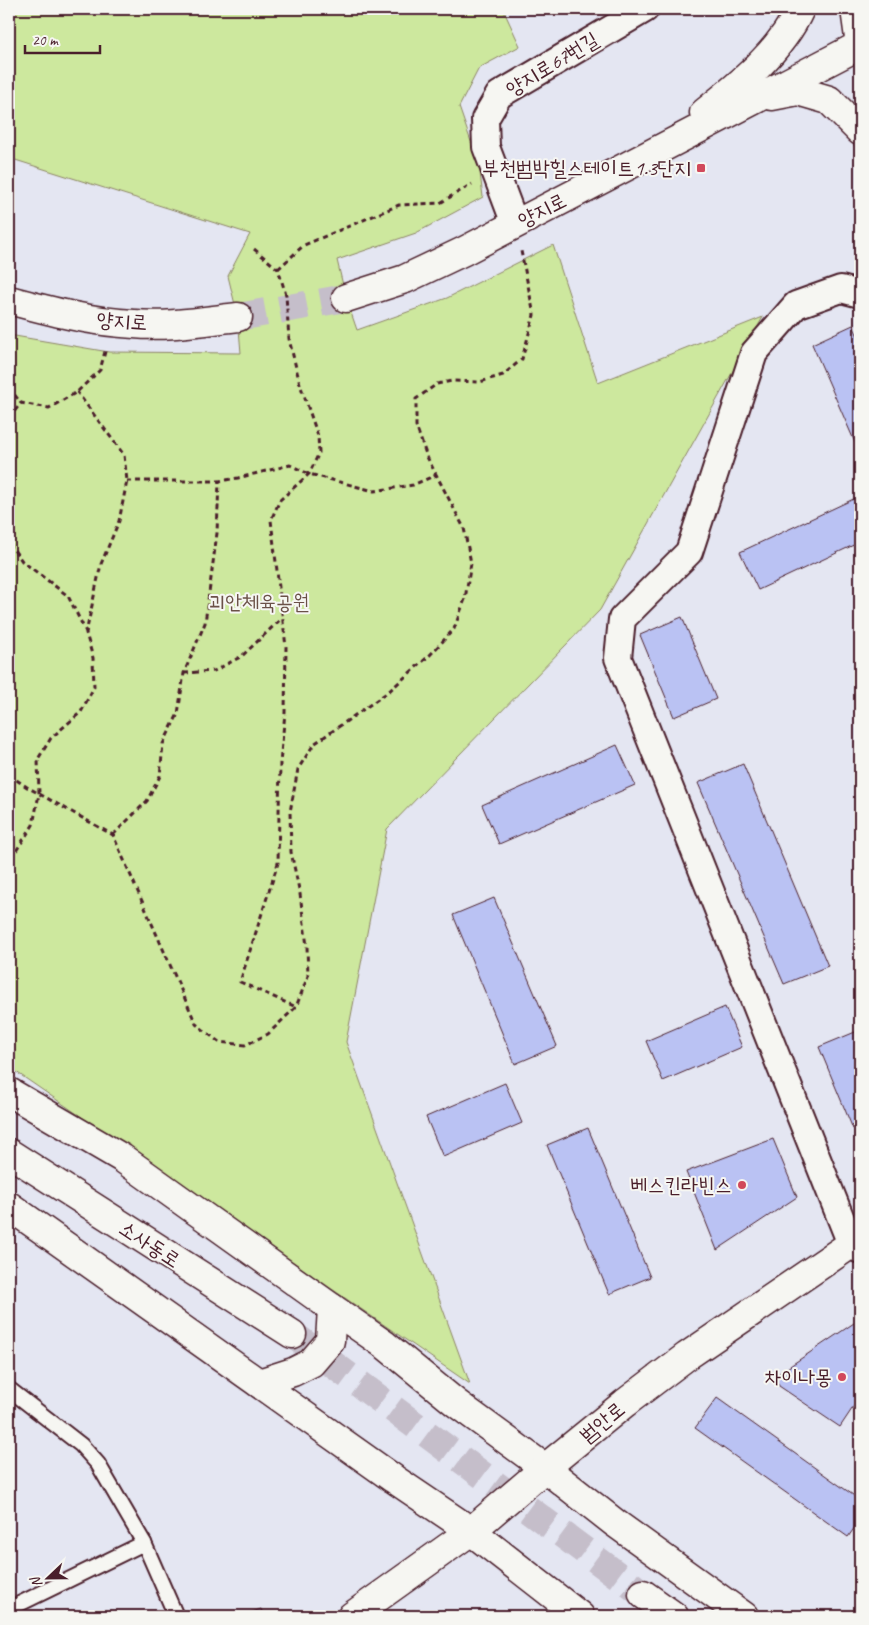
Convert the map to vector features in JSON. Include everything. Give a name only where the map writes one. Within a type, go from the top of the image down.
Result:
[{"type":"street","name":"양지로67번길","points":[[515,224],[486,148],[485,119],[499,95],[645,9]]},
{"type":"street","name":"양지로","points":[[346,298],[405,279],[464,251],[860,46],[855,9]]},
{"type":"street","points":[[661,148],[732,90],[773,50],[796,11]]},
{"type":"street","points":[[756,99],[798,91],[830,100],[860,131]]},
{"type":"street","points":[[857,1244],[618,658],[622,619],[690,552],[754,353],[796,305],[841,289],[860,294]]},
{"type":"street","name":"양지로","points":[[9,300],[75,317],[134,324],[183,324],[238,317]]},
{"type":"street","points":[[9,1092],[122,1158],[385,1345],[456,1403],[545,1468],[615,1523],[744,1616]]},
{"type":"street","name":"소사동로","points":[[9,1153],[292,1334]]},
{"type":"street","points":[[9,1206],[471,1531],[580,1616]]},
{"type":"street","name":"범안로","points":[[352,1616],[471,1531],[625,1403],[687,1356],[857,1244]]},
{"type":"street","points":[[259,1383],[293,1372],[311,1363],[330,1341],[332,1308]]},
{"type":"street","points":[[643,1594],[674,1616]]},
{"type":"lane","points":[[9,1389],[81,1444],[98,1464],[144,1543],[176,1616]]},
{"type":"lane","points":[[9,1610],[144,1543]]},
{"type":"path","points":[[278,270],[304,245],[399,205],[440,203],[470,184],[496,175]]},
{"type":"path","points":[[9,775],[113,835],[196,1024],[219,1042],[245,1045],[268,1034],[296,1008],[308,976],[307,946],[291,852],[290,812],[298,769],[314,744],[388,692],[430,655],[454,629],[465,599],[471,563],[464,528],[427,457],[416,426],[416,399],[437,384],[452,381],[480,382],[503,376],[522,359],[534,315],[515,224]]},
{"type":"path","points":[[254,249],[278,270],[286,295],[289,339],[300,384],[318,436],[319,454],[309,474],[280,500],[271,520],[286,647],[286,704],[280,763],[278,863],[240,982],[296,1008]]},
{"type":"path","points":[[9,388],[21,403],[49,408],[77,392],[100,370],[114,322]]},
{"type":"path","points":[[77,392],[124,455],[127,481],[120,522],[101,564],[86,633]]},
{"type":"path","points":[[9,418],[21,403]]},
{"type":"path","points":[[127,481],[219,481],[290,465],[309,474],[374,491],[413,485],[436,475]]},
{"type":"path","points":[[113,835],[147,802],[160,776],[163,744],[178,714],[184,673],[205,623],[216,533],[219,481]]},
{"type":"path","points":[[9,543],[22,561],[68,596],[86,633],[94,658],[94,687],[81,712],[51,738],[38,759],[39,794],[33,825],[16,851],[9,856]]},
{"type":"path","points":[[184,673],[214,671],[242,656],[282,618]]},
{"type":"green space","name":"괴안체육공원","points":[[9,9],[503,9],[520,46],[479,68],[459,107],[479,165],[483,197],[416,233],[337,260],[346,298],[357,330],[447,298],[553,245],[598,383],[763,317],[600,610],[387,829],[346,1042],[470,1384],[9,1067],[9,335],[109,352],[241,353],[238,317],[228,276],[250,234],[9,158]]},
{"type":"building","points":[[853,325],[860,341],[860,454],[812,344]]},
{"type":"building","points":[[860,496],[860,542],[758,590],[740,552]]},
{"type":"building","points":[[682,617],[716,699],[674,717],[640,635]]},
{"type":"building","points":[[617,745],[635,785],[499,844],[482,805]]},
{"type":"building","points":[[743,764],[828,966],[784,984],[698,783]]},
{"type":"building","points":[[494,898],[557,1046],[515,1064],[453,915]]},
{"type":"building","points":[[725,1007],[742,1047],[663,1081],[646,1041]]},
{"type":"building","points":[[860,1030],[860,1126],[853,1129],[819,1047]]},
{"type":"building","points":[[505,1083],[522,1123],[443,1157],[426,1117]]},
{"type":"building","points":[[588,1128],[650,1277],[609,1294],[547,1145]]},
{"type":"building","name":"베스킨라빈스","points":[[773,1139],[797,1197],[717,1250],[686,1172]]},
{"type":"building","points":[[854,1323],[860,1327],[860,1397],[840,1427],[779,1386],[775,1377]]},
{"type":"building","points":[[717,1398],[860,1500],[860,1520],[848,1537],[695,1428]]},
{"type":"building","points":[[261,1609],[264,1616],[250,1616],[249,1613]]},
{"type":"tunnel","points":[[238,317],[346,298]]},
{"type":"tunnel","points":[[292,1334],[643,1594]]},
{"type":"place","name":"부천범박힐스테이트1.3단지","points":[[701,168]]},
{"type":"place","name":"베스킨라빈스","points":[[742,1185]]},
{"type":"place","name":"차이나몽","points":[[842,1377]]}]
